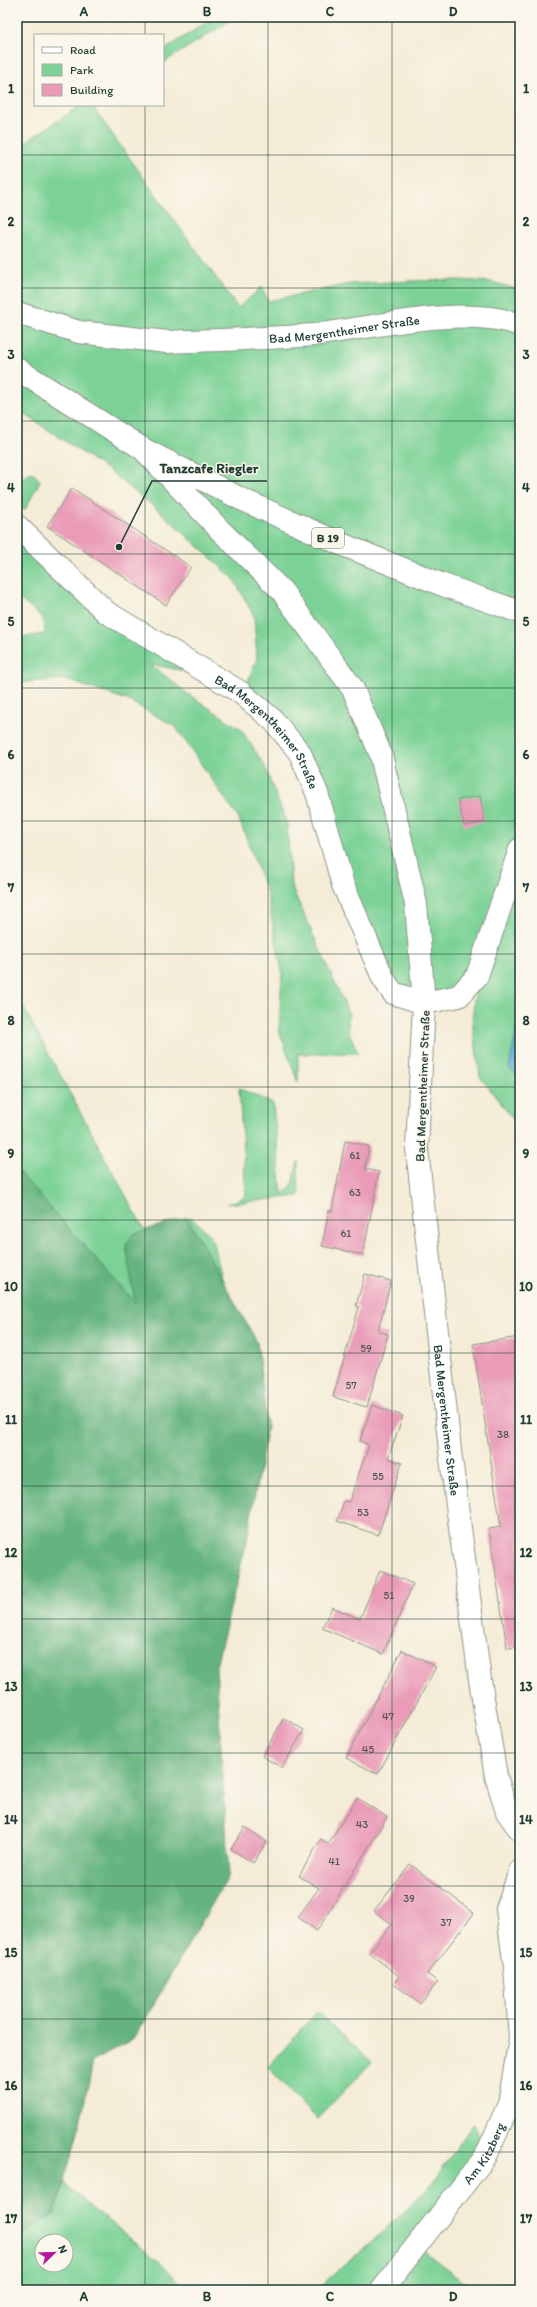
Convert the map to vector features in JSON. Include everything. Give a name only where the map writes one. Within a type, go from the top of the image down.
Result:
[{"type":"street","name":"Bad Mergentheimer Straße","points":[[17,312],[79,332],[167,342],[313,334],[370,325],[452,317],[506,319],[520,325]]},
{"type":"street","name":"B 19","points":[[17,369],[143,449],[241,498],[341,544],[443,585],[520,612]]},
{"type":"street","points":[[143,449],[221,532],[282,591],[353,689],[381,755],[416,904],[424,1003]]},
{"type":"street","name":"Bad Mergentheimer Straße","points":[[17,526],[106,612],[240,692],[273,720],[300,753],[317,793],[344,884],[383,978],[393,993],[424,1003],[459,996],[477,976],[520,849]]},
{"type":"street","name":"Bad Mergentheimer Straße","points":[[424,1003],[417,1149],[450,1451],[480,1680],[496,1776],[507,1812],[520,1830]]},
{"type":"street","name":"Am Kitzberg","points":[[382,2290],[486,2156],[509,2104],[520,2038],[515,1967],[507,1909],[520,1872]]},
{"type":"green space","points":[[214,17],[236,17],[164,62],[164,50]]},
{"type":"green space","points":[[80,106],[98,106],[94,109],[238,308],[262,287],[268,301],[350,284],[412,281],[457,280],[492,282],[520,290],[520,1128],[480,1077],[472,1019],[477,977],[459,996],[393,993],[317,793],[247,684],[257,658],[254,616],[233,578],[163,514],[108,470],[17,409],[17,148]]},
{"type":"green space","points":[[32,472],[40,481],[25,510],[17,506],[18,486],[23,478]]},
{"type":"green space","points":[[17,526],[106,612],[217,678],[150,664],[188,694],[241,729],[264,765],[287,824],[291,886],[349,1014],[348,1030],[358,1053],[298,1054],[298,1083],[279,1030],[282,972],[266,890],[239,819],[175,726],[127,700],[63,679],[17,683],[17,638],[45,634],[43,618],[17,597]]},
{"type":"green space","points":[[17,996],[145,1231],[133,1234],[139,1236],[191,1217],[211,1236],[236,1330],[17,1339]]},
{"type":"green space","points":[[239,1088],[273,1104],[282,1194],[291,1188],[298,1161],[299,1196],[227,1204],[246,1197]]},
{"type":"green space","points":[[17,1170],[135,1303],[126,1245],[133,1234],[187,1217],[257,1342],[267,1427],[246,1545],[216,1666],[229,1875],[134,2038],[93,2062],[77,2136],[55,2213],[17,2239]]},
{"type":"green space","points":[[317,2012],[372,2062],[317,2119],[268,2067]]},
{"type":"green space","points":[[474,2123],[486,2156],[382,2290],[316,2290],[380,2234],[430,2186]]},
{"type":"green space","points":[[64,2184],[158,2261],[188,2290],[17,2290],[17,2239],[55,2213]]},
{"type":"green space","points":[[423,2251],[475,2290],[393,2290]]},
{"type":"water","points":[[520,1010],[520,1078],[509,1068]]},
{"type":"building","points":[[72,488],[191,567],[166,605],[47,526]]},
{"type":"building","points":[[480,796],[485,822],[464,826],[458,800]]},
{"type":"building","points":[[345,1141],[369,1146],[365,1169],[379,1172],[363,1255],[322,1246],[329,1211],[332,1211]]},
{"type":"building","points":[[365,1274],[391,1281],[378,1331],[388,1334],[367,1407],[333,1397],[359,1307],[356,1306]]},
{"type":"building","points":[[520,1337],[520,1647],[507,1648],[489,1529],[501,1527],[473,1344]]},
{"type":"building","points":[[372,1405],[403,1416],[388,1458],[402,1463],[378,1535],[337,1521],[344,1501],[349,1502],[369,1445],[360,1441]]},
{"type":"building","points":[[380,1570],[413,1584],[383,1654],[322,1628],[332,1607],[360,1619]]},
{"type":"building","points":[[402,1650],[436,1667],[378,1774],[346,1758]]},
{"type":"building","points":[[284,1718],[304,1730],[282,1768],[262,1756]]},
{"type":"building","points":[[357,1798],[387,1817],[317,1931],[298,1917],[319,1888],[299,1876],[321,1839],[328,1844]]},
{"type":"building","points":[[245,1827],[267,1842],[253,1863],[231,1849]]},
{"type":"building","points":[[410,1864],[474,1913],[427,1974],[438,1982],[420,2004],[394,1984],[399,1976],[369,1953],[392,1924],[374,1911]]},
{"type":"place","name":"Tanzcafe Riegler","points":[[119,547]]}]
